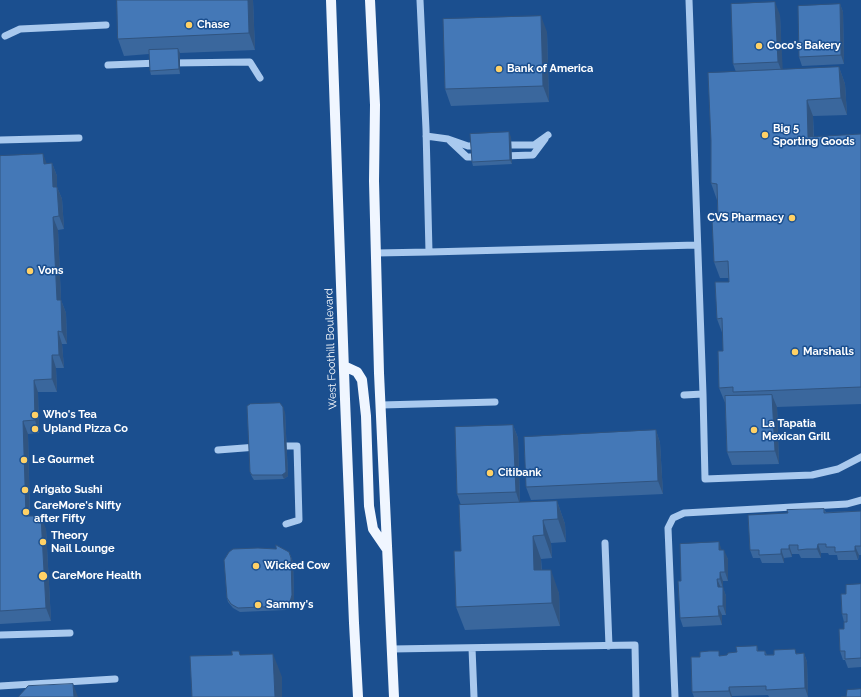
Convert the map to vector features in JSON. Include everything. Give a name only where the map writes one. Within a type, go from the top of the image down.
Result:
[{"type":"main road","name":"West Foothill Boulevard","points":[[331,0],[358,697]]},
{"type":"main road","points":[[370,0],[375,105],[374,181],[381,405],[386,548],[394,697]]},
{"type":"main road","points":[[344,366],[357,372],[362,380],[366,416],[369,506],[373,529],[386,548]]},
{"type":"lane","points":[[420,0],[429,252]]},
{"type":"lane","points":[[689,0],[705,479],[812,475],[838,468],[861,457]]},
{"type":"lane","points":[[5,36],[20,29],[106,25]]},
{"type":"lane","points":[[108,65],[180,62],[250,62],[260,78]]},
{"type":"lane","points":[[448,139],[467,157],[492,157],[533,155],[548,135],[534,145],[496,146]]},
{"type":"lane","points":[[426,136],[448,139],[468,146],[488,146]]},
{"type":"lane","points":[[0,140],[79,138]]},
{"type":"lane","points":[[376,253],[697,245]]},
{"type":"lane","points":[[684,395],[703,394]]},
{"type":"lane","points":[[381,405],[495,402]]},
{"type":"lane","points":[[218,450],[297,446],[299,520],[286,524]]},
{"type":"lane","points":[[675,697],[668,528],[673,518],[684,513],[847,504],[861,500]]},
{"type":"lane","points":[[605,543],[609,646]]},
{"type":"lane","points":[[0,635],[70,633]]},
{"type":"lane","points":[[392,649],[635,645],[636,697]]},
{"type":"lane","points":[[472,648],[474,697]]},
{"type":"lane","points":[[0,686],[114,679]]},
{"type":"building","name":"Chase","points":[[117,0],[248,0],[249,33],[118,39]]},
{"type":"building","name":"Coco's Bakery","points":[[775,2],[778,62],[733,64],[731,4]]},
{"type":"building","points":[[840,4],[841,55],[799,57],[798,6]]},
{"type":"building","name":"Bank of America","points":[[541,16],[543,86],[445,89],[443,19]]},
{"type":"building","points":[[178,49],[179,69],[150,71],[149,50]]},
{"type":"building","points":[[839,67],[841,98],[807,100],[808,137],[861,134],[861,387],[733,392],[733,387],[719,388],[718,351],[723,351],[722,318],[717,319],[715,282],[729,282],[728,261],[714,262],[712,219],[718,219],[717,184],[711,183],[708,73]]},
{"type":"building","points":[[509,132],[510,160],[472,162],[470,134]]},
{"type":"building","name":"Vons","points":[[43,154],[44,164],[52,163],[53,187],[57,187],[59,216],[53,217],[57,300],[61,300],[62,332],[58,331],[59,355],[52,355],[52,379],[34,380],[35,420],[23,421],[26,516],[41,516],[46,608],[0,611],[0,156]]},
{"type":"building","name":"La Tapatia Mexican Grill","points":[[772,395],[775,451],[727,452],[725,396]]},
{"type":"building","points":[[280,403],[283,407],[286,472],[282,475],[252,475],[250,472],[247,406],[250,404]]},
{"type":"building","name":"Citibank","points":[[513,425],[516,492],[457,494],[455,427]]},
{"type":"building","points":[[656,430],[658,481],[526,487],[524,437]]},
{"type":"building","points":[[557,501],[558,519],[543,520],[544,535],[533,536],[534,570],[551,570],[552,603],[456,607],[454,551],[461,551],[459,505]]},
{"type":"building","points":[[824,509],[824,513],[861,511],[861,546],[855,546],[855,551],[835,552],[835,547],[826,547],[826,544],[818,544],[817,549],[798,550],[798,545],[789,545],[789,549],[781,549],[781,554],[759,555],[759,550],[750,550],[748,515],[788,513],[787,510]]},
{"type":"building","points":[[719,542],[719,550],[724,550],[725,572],[720,572],[720,579],[717,579],[718,587],[723,587],[723,606],[718,606],[719,616],[680,618],[678,581],[681,581],[680,544]]},
{"type":"building","points":[[276,545],[289,552],[291,558],[292,595],[290,602],[284,606],[238,608],[231,604],[227,598],[224,560],[229,552],[233,549],[276,549]]},
{"type":"building","points":[[861,584],[861,658],[845,659],[845,651],[840,651],[839,629],[844,629],[844,622],[847,622],[847,614],[842,614],[841,594],[846,594],[846,585]]},
{"type":"building","points":[[757,646],[757,651],[765,651],[765,655],[774,655],[774,650],[795,649],[796,654],[804,653],[805,688],[766,690],[766,686],[729,687],[729,691],[692,692],[691,657],[700,657],[700,652],[709,651],[719,651],[719,656],[727,655],[728,653],[737,652],[736,647]]},
{"type":"building","points":[[232,651],[239,651],[240,655],[273,654],[275,697],[192,697],[190,656],[232,655]]},
{"type":"building","points":[[73,684],[74,697],[18,697],[28,686]]},
{"type":"building","points":[[861,689],[861,697],[846,697],[847,690]]},
{"type":"place","name":"Chase","points":[[189,25]]},
{"type":"place","name":"Coco's Bakery","points":[[759,46]]},
{"type":"place","name":"Bank of America","points":[[499,69]]},
{"type":"place","name":"Big 5 Sporting Goods","points":[[765,135]]},
{"type":"place","name":"CVS Pharmacy","points":[[792,218]]},
{"type":"place","name":"Vons","points":[[30,271]]},
{"type":"place","name":"Marshalls","points":[[795,352]]},
{"type":"place","name":"Who's Tea","points":[[35,415]]},
{"type":"place","name":"Upland Pizza Co","points":[[35,429]]},
{"type":"place","name":"La Tapatia Mexican Grill","points":[[754,430]]},
{"type":"place","name":"Le Gourmet","points":[[24,460]]},
{"type":"place","name":"Citibank","points":[[490,473]]},
{"type":"place","name":"Arigato Sushi","points":[[25,490]]},
{"type":"place","name":"CareMore's Nifty after Fifty","points":[[26,512]]},
{"type":"place","name":"Theory Nail Lounge","points":[[43,542]]},
{"type":"place","name":"Wicked Cow","points":[[256,566]]},
{"type":"place","name":"CareMore Health","points":[[43,576]]},
{"type":"place","name":"Sammy's","points":[[258,605]]}]
